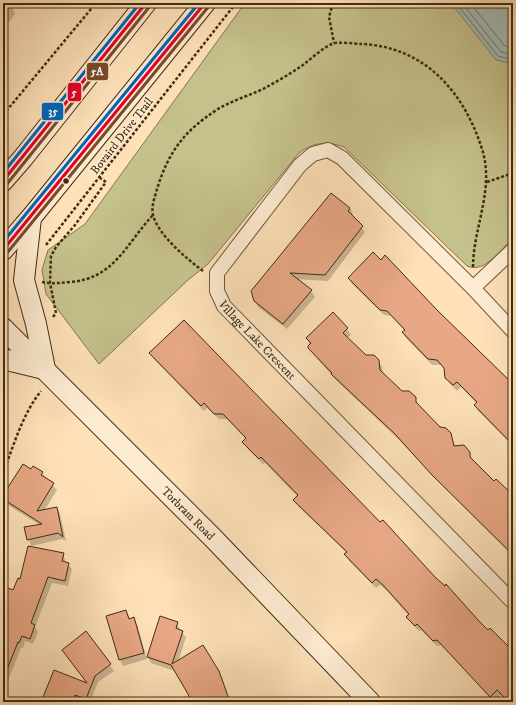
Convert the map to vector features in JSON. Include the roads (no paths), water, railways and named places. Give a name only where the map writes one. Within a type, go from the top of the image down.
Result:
[{"type":"main road","points":[[3,181],[146,3]]},
{"type":"main road","points":[[3,250],[205,3]]},
{"type":"main road","points":[[3,169],[23,158]]},
{"type":"main road","points":[[30,218],[24,280],[48,373]]},
{"type":"main road","name":"Torbram Road","points":[[3,328],[214,539],[370,702]]},
{"type":"main road","points":[[3,359],[48,373]]},
{"type":"street","name":"Village Lake Crescent","points":[[513,331],[473,288],[342,158],[328,150],[313,154],[300,165],[217,273],[217,291],[224,306],[513,602]]},
{"type":"street","points":[[473,288],[513,250]]},
{"type":"water","points":[[451,3],[513,3],[513,64],[496,60]]}]
